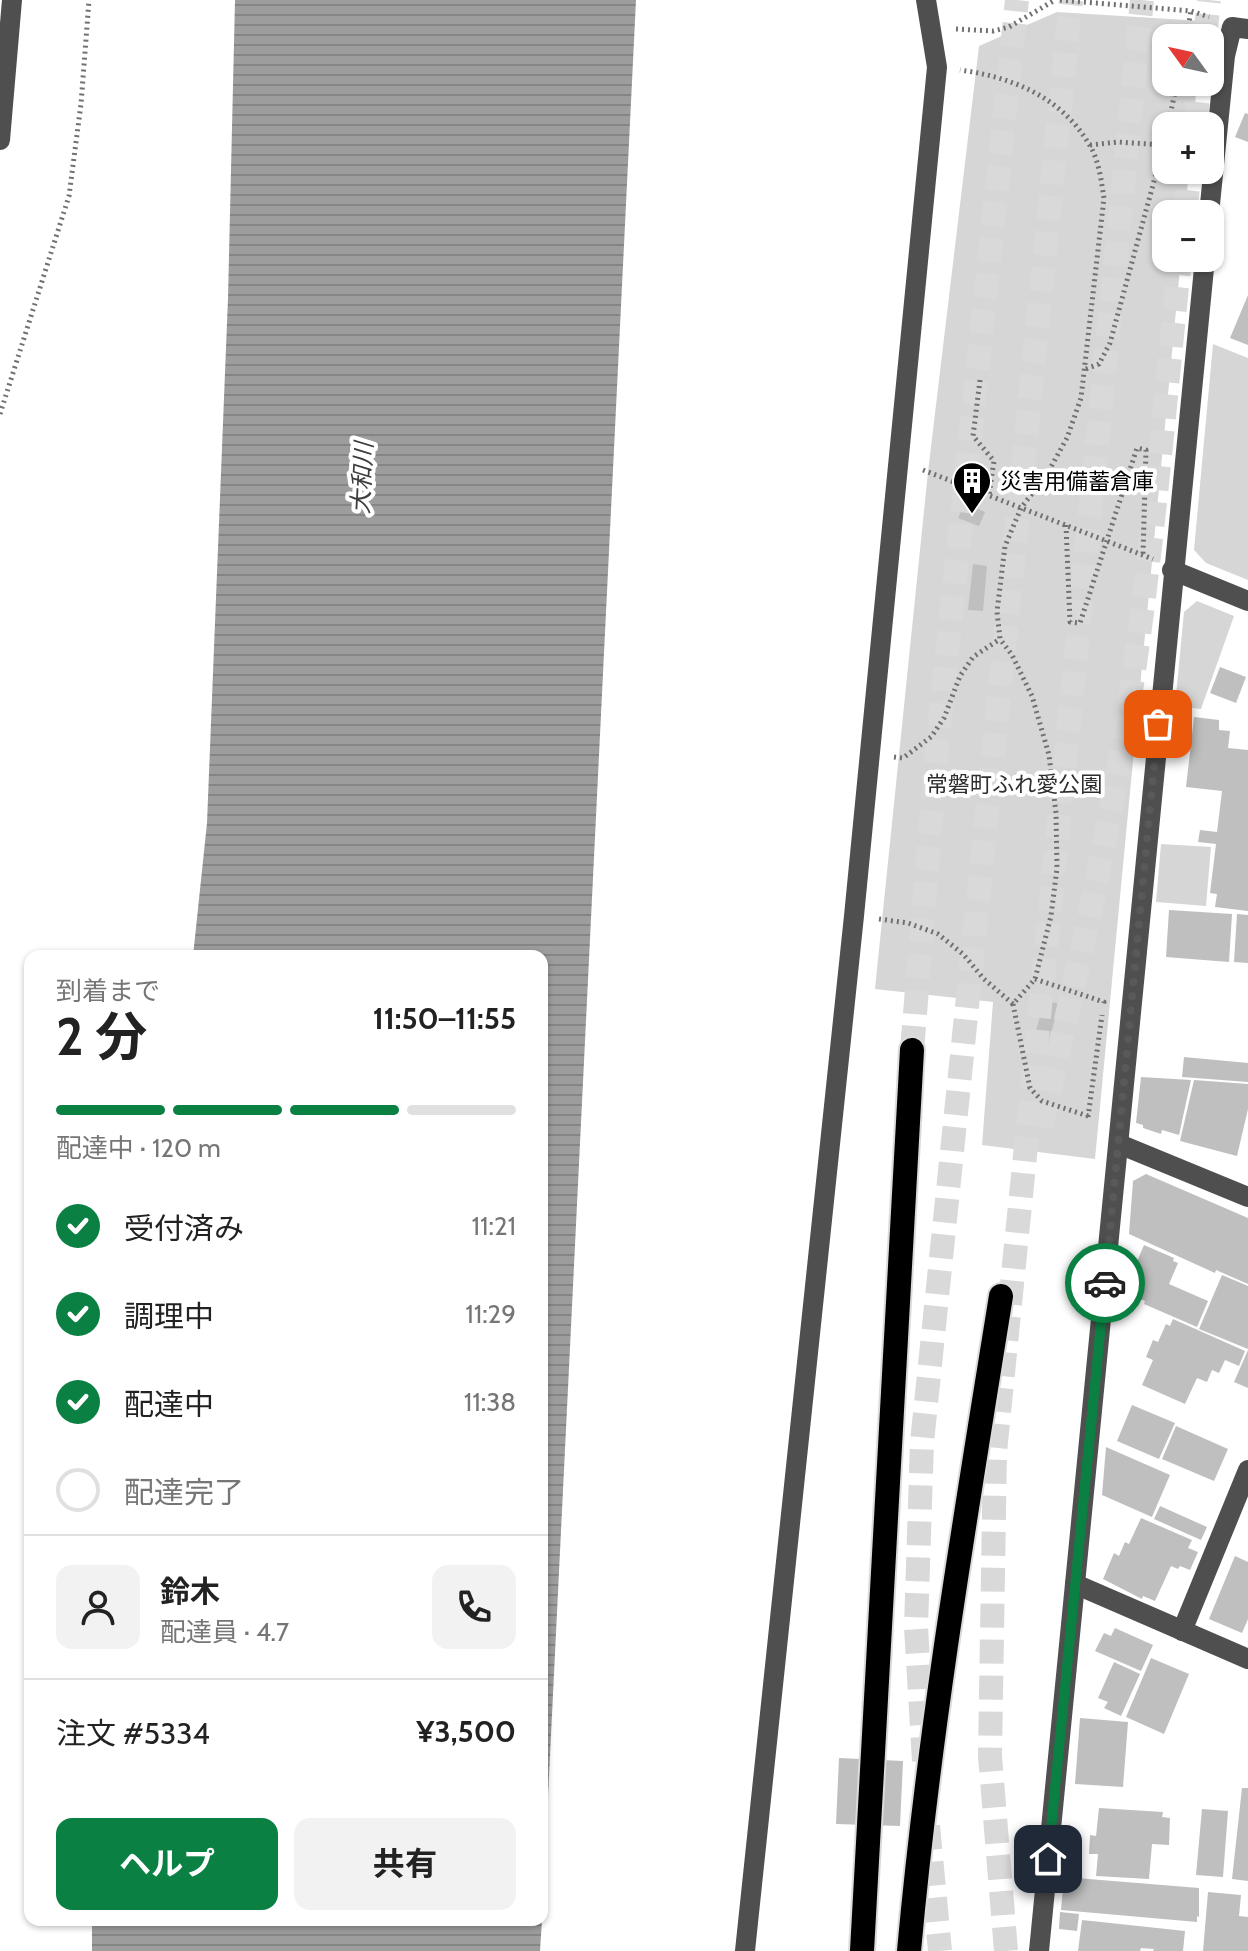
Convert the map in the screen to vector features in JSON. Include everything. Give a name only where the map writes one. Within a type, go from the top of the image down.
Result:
[{"type":"highway","points":[[862,1951],[912,1050]]},
{"type":"highway","points":[[909,1951],[915,1881],[948,1630],[1001,1296]]},
{"type":"street","points":[[0,140],[12,0]]},
{"type":"street","points":[[745,1951],[854,916],[937,67],[926,0]]},
{"type":"street","points":[[1210,200],[1225,56],[1240,28]]},
{"type":"street","points":[[1039,1951],[1204,272]]},
{"type":"street","points":[[1172,570],[1248,601]]},
{"type":"street","points":[[1119,1144],[1248,1197]]},
{"type":"street","points":[[1182,1631],[1248,1470]]},
{"type":"street","points":[[1075,1584],[1248,1659]]},
{"type":"path","points":[[0,414],[69,196],[81,104],[89,0]]},
{"type":"path","points":[[932,27],[993,31],[1009,27],[1057,0],[1191,11],[1240,28]]},
{"type":"path","points":[[1189,24],[1191,11]]},
{"type":"path","points":[[937,67],[982,73],[1017,83],[1043,96],[1070,117],[1090,145],[1098,165],[1104,198],[1081,398],[1067,438],[1047,474],[1021,508],[1005,546],[997,612],[1000,639],[1012,655],[1032,696],[1049,755],[1056,813],[1057,868],[1051,916],[1035,979],[1013,1004]]},
{"type":"path","points":[[1090,145],[1118,142],[1152,144]]},
{"type":"path","points":[[1086,369],[1099,364],[1110,343],[1153,184]]},
{"type":"path","points":[[980,380],[973,436],[994,461],[989,495]]},
{"type":"path","points":[[900,462],[989,495],[1021,508],[1106,540],[1143,554],[1146,450],[1137,448],[1106,540],[1080,623],[1070,622],[1066,525]]},
{"type":"path","points":[[870,756],[903,758],[931,737],[944,718],[960,676],[973,657],[1000,639]]},
{"type":"path","points":[[854,916],[908,923],[938,934],[963,954],[984,979],[1013,1004],[1030,1088],[1042,1101],[1088,1117],[1104,1002],[1035,979]]},
{"type":"green space","name":"常磐町ふれ愛公園","points":[[1057,12],[1202,21],[1202,24],[1152,24],[1152,96],[1196,96],[1194,112],[1152,112],[1152,184],[1188,184],[1186,200],[1152,200],[1152,272],[1180,272],[1095,1159],[982,1145],[993,1002],[875,989],[928,472],[979,46]]},
{"type":"green space","points":[[1213,344],[1248,358],[1248,580],[1206,563],[1194,550]]},
{"type":"green space","points":[[1197,601],[1234,616],[1201,709],[1175,706],[1184,612]]},
{"type":"green space","points":[[1161,844],[1211,847],[1206,906],[1156,902]]},
{"type":"water","name":"大和川","points":[[235,0],[636,0],[548,1797],[548,950],[194,950],[207,823],[228,298]]},
{"type":"water","points":[[92,1926],[542,1926],[540,1951],[92,1951]]},
{"type":"building","points":[[1245,113],[1248,114],[1248,142],[1235,137]]},
{"type":"building","points":[[1248,295],[1248,345],[1230,338]]},
{"type":"building","name":"災害用備蓄倉庫","points":[[965,503],[985,512],[979,526],[958,518]]},
{"type":"building","points":[[973,564],[987,566],[983,611],[968,610]]},
{"type":"building","points":[[1220,667],[1246,677],[1236,703],[1210,693]]},
{"type":"building","points":[[1194,717],[1219,720],[1219,730],[1230,731],[1228,748],[1248,750],[1248,911],[1215,907],[1217,894],[1210,893],[1216,844],[1198,842],[1200,830],[1217,832],[1222,791],[1186,787]]},
{"type":"building","points":[[1169,910],[1232,914],[1229,962],[1166,957]]},
{"type":"building","points":[[1237,914],[1248,915],[1248,963],[1234,962]]},
{"type":"building","points":[[1045,1000],[1059,1004],[1047,1048],[1032,1044]]},
{"type":"building","points":[[1184,1057],[1248,1063],[1248,1082],[1182,1077]]},
{"type":"building","points":[[1141,1077],[1191,1080],[1179,1135],[1162,1130],[1161,1134],[1136,1123]]},
{"type":"building","points":[[1194,1080],[1248,1084],[1248,1109],[1237,1156],[1180,1141]]},
{"type":"building","points":[[1146,1174],[1248,1218],[1248,1284],[1216,1270],[1215,1273],[1129,1234],[1133,1181]]},
{"type":"building","points":[[1144,1245],[1174,1258],[1173,1261],[1178,1263],[1169,1284],[1208,1301],[1197,1327],[1124,1292]]},
{"type":"building","points":[[1222,1275],[1248,1286],[1248,1349],[1199,1329]]},
{"type":"building","points":[[1173,1319],[1245,1351],[1239,1366],[1225,1360],[1219,1373],[1212,1370],[1207,1382],[1197,1378],[1185,1404],[1142,1385],[1153,1360],[1146,1357],[1153,1340],[1158,1342],[1166,1324],[1170,1326]]},
{"type":"building","points":[[1248,1350],[1248,1388],[1234,1382]]},
{"type":"building","points":[[1132,1405],[1175,1423],[1159,1459],[1117,1441]]},
{"type":"building","points":[[1176,1426],[1228,1449],[1214,1481],[1162,1459]]},
{"type":"building","points":[[1106,1447],[1170,1475],[1152,1517],[1102,1495]]},
{"type":"building","points":[[1160,1506],[1207,1527],[1201,1540],[1154,1519]]},
{"type":"building","points":[[1141,1518],[1192,1540],[1188,1548],[1198,1552],[1190,1570],[1171,1566],[1155,1601],[1143,1596],[1142,1599],[1103,1579],[1114,1553],[1119,1556],[1125,1542],[1129,1544]]},
{"type":"building","points":[[1235,1556],[1248,1562],[1248,1619],[1242,1633],[1209,1619]]},
{"type":"building","points":[[1115,1628],[1153,1645],[1141,1671],[1095,1651],[1104,1633],[1111,1636]]},
{"type":"building","points":[[1151,1658],[1189,1674],[1164,1734],[1126,1717]]},
{"type":"building","points":[[1114,1662],[1140,1674],[1121,1716],[1104,1708],[1108,1702],[1098,1698]]},
{"type":"building","points":[[1080,1718],[1128,1722],[1123,1787],[1075,1784]]},
{"type":"building","points":[[839,1758],[903,1761],[900,1826],[836,1824]]},
{"type":"building","points":[[1242,1788],[1248,1788],[1248,1881],[1232,1879]]},
{"type":"building","points":[[1099,1808],[1163,1812],[1162,1817],[1170,1818],[1169,1845],[1152,1844],[1149,1879],[1096,1876],[1098,1854],[1089,1854],[1090,1835],[1096,1836]]},
{"type":"building","points":[[1202,1809],[1228,1811],[1223,1877],[1196,1875]]},
{"type":"building","points":[[1064,1877],[1199,1888],[1199,1917],[1197,1922],[1061,1910]]},
{"type":"building","points":[[1208,1892],[1241,1895],[1239,1916],[1248,1917],[1248,1951],[1203,1951]]},
{"type":"building","points":[[1060,1912],[1079,1914],[1077,1931],[1059,1929]]},
{"type":"building","points":[[1082,1920],[1185,1931],[1183,1951],[1141,1948],[1140,1951],[1078,1951]]},
{"type":"tunnel","points":[[912,1050],[937,746],[1017,0]]},
{"type":"tunnel","points":[[924,1761],[916,1627],[922,1442],[1071,0]]},
{"type":"tunnel","points":[[1006,1951],[990,1756],[995,1452],[1142,0]]},
{"type":"tunnel","points":[[1206,24],[1209,0]]},
{"type":"tunnel","points":[[1197,112],[1198,96]]},
{"type":"tunnel","points":[[1187,200],[1188,184]]},
{"type":"tunnel","points":[[1041,1127],[1095,887],[1133,681],[1179,272]]},
{"type":"tunnel","points":[[928,1826],[940,1951]]},
{"type":"way so far","points":[[1105,1283],[1158,724]]},
{"type":"place","name":"災害用備蓄倉庫","points":[[972,515]]},
{"type":"route","points":[[1048,1859],[1105,1283]]}]
